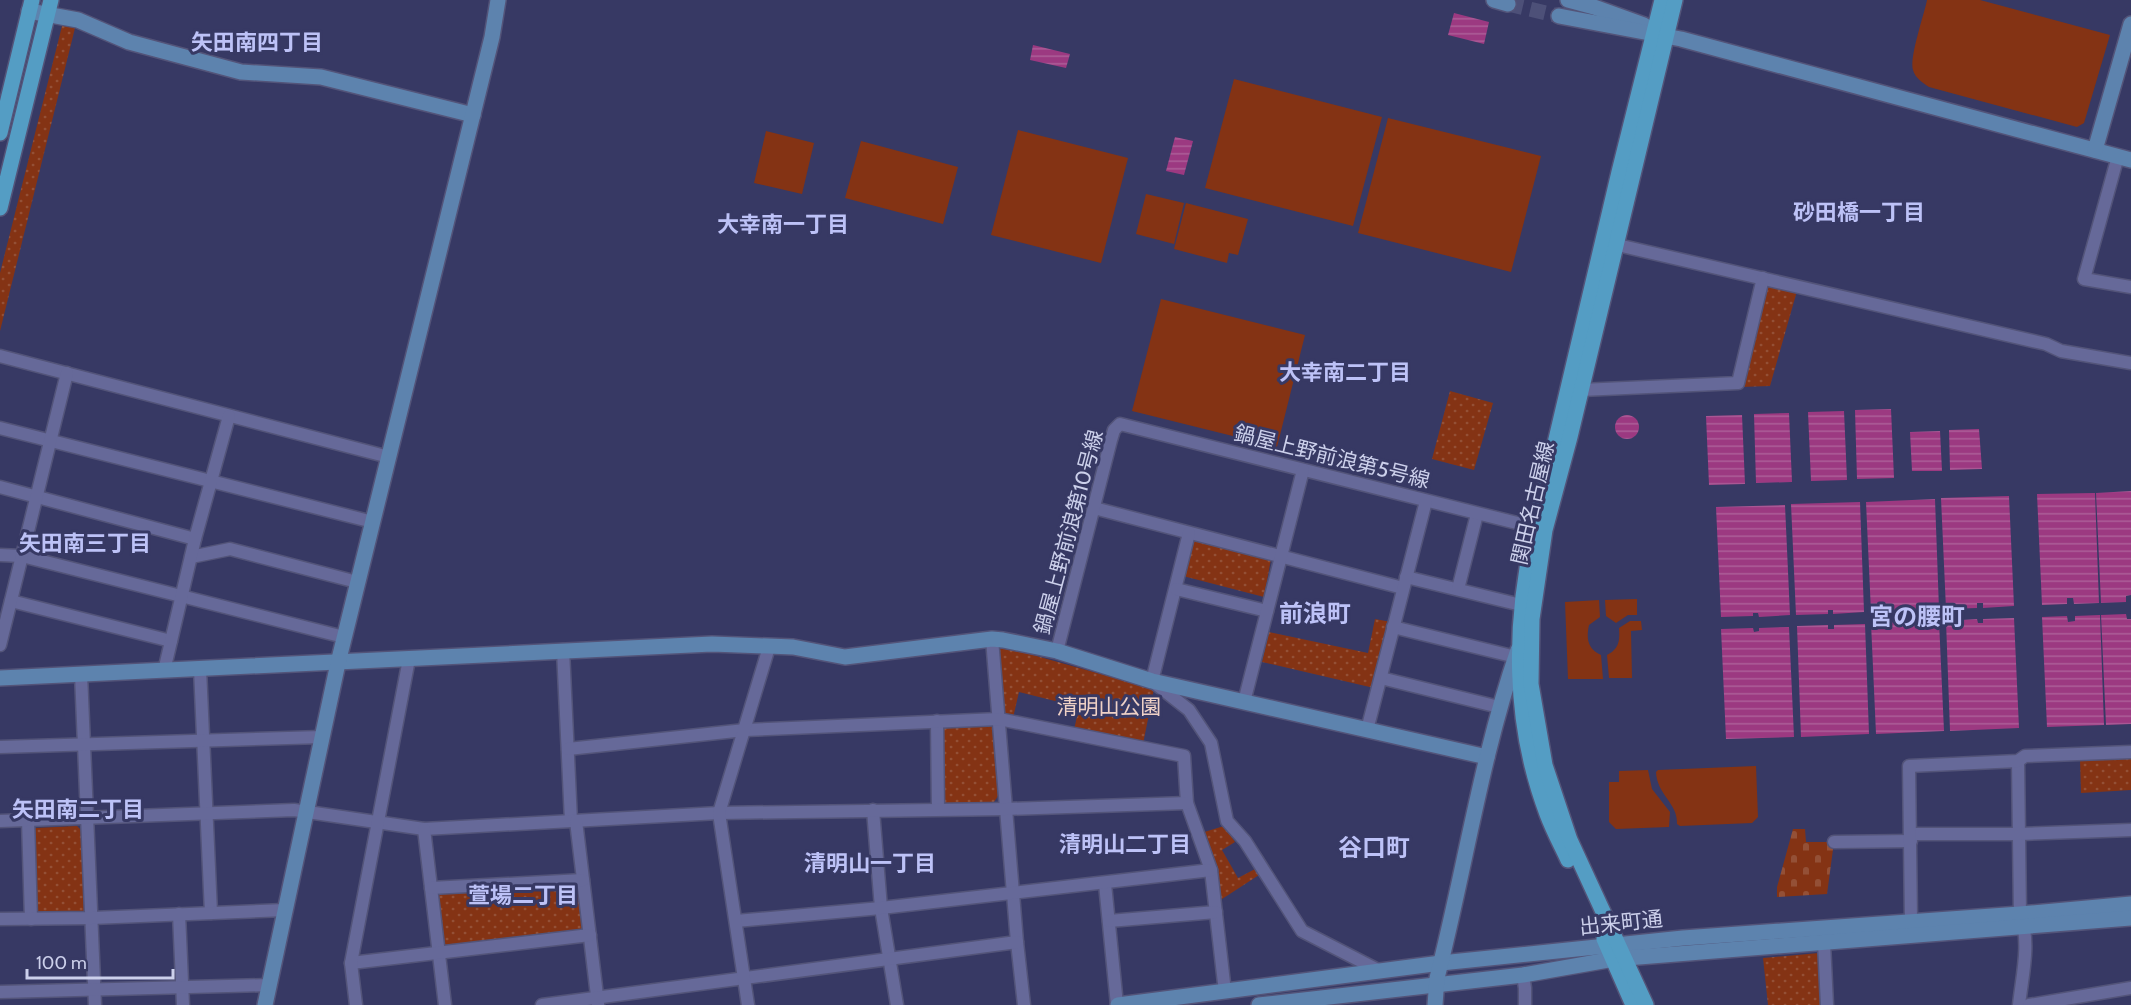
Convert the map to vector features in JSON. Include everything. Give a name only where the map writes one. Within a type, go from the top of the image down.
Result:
[{"type":"main road","name":"関田名古屋線","points":[[1522,650],[1532,619],[1540,529],[1659,33],[1662,0]]},
{"type":"main road","name":"関田名古屋線","points":[[1659,33],[1675,0]]},
{"type":"main road","points":[[0,132],[31,5]]},
{"type":"main road","points":[[0,208],[50,7]]},
{"type":"main road","name":"関田名古屋線","points":[[1609,243],[1581,390],[1525,572],[1521,605],[1522,650],[1531,684],[1545,765],[1570,840],[1617,952],[1646,1005]]},
{"type":"main road","name":"関田名古屋線","points":[[1617,952],[1633,1005]]},
{"type":"street","points":[[265,1005],[344,637],[492,37],[498,0]]},
{"type":"street","points":[[1568,0],[1594,7],[1659,33]]},
{"type":"street","points":[[31,5],[50,7],[129,42],[241,72],[340,81],[472,115]]},
{"type":"street","points":[[1559,16],[1659,33],[2125,158],[2085,279],[2131,287]]},
{"type":"street","points":[[2095,150],[2131,24]]},
{"type":"street","points":[[1609,243],[2046,344],[2061,351],[2131,363]]},
{"type":"street","points":[[1581,390],[1738,383],[1763,278]]},
{"type":"street","points":[[0,356],[389,457]]},
{"type":"street","points":[[0,645],[67,374]]},
{"type":"street","points":[[164,671],[195,539],[229,416]]},
{"type":"street","name":"鍋屋上野前浪第5号線","points":[[1120,424],[1540,529]]},
{"type":"street","name":"鍋屋上野前浪第10号線","points":[[1057,651],[1111,440],[1114,430],[1120,424]]},
{"type":"street","points":[[0,428],[373,522]]},
{"type":"street","points":[[1244,702],[1303,470]]},
{"type":"street","points":[[0,487],[195,539]]},
{"type":"street","points":[[1367,730],[1426,501]]},
{"type":"street","points":[[1094,508],[1281,557],[1405,582],[1458,590],[1521,605]]},
{"type":"street","points":[[1458,590],[1478,514]]},
{"type":"street","points":[[1152,681],[1189,533]]},
{"type":"street","points":[[191,557],[230,549],[357,582]]},
{"type":"street","points":[[0,555],[22,556],[344,637]]},
{"type":"street","points":[[1176,589],[1267,611]]},
{"type":"street","points":[[10,601],[171,641]]},
{"type":"street","points":[[1394,627],[1522,650],[1499,707],[1441,963],[1435,1005]]},
{"type":"street","points":[[992,639],[1024,1005]]},
{"type":"street","points":[[0,678],[712,644],[793,647],[845,657],[992,639],[1057,651],[1152,681],[1487,757]]},
{"type":"street","points":[[748,1005],[719,813],[769,647]]},
{"type":"street","points":[[563,650],[573,821],[583,880],[598,1002]]},
{"type":"street","points":[[356,1005],[351,963],[409,659]]},
{"type":"street","points":[[200,669],[211,913]]},
{"type":"street","points":[[81,674],[95,1005]]},
{"type":"street","points":[[1381,678],[1499,707]]},
{"type":"street","points":[[1152,681],[1189,710],[1211,742],[1227,821],[1245,841],[1302,931],[1378,970]]},
{"type":"street","points":[[568,749],[745,730],[999,719],[1184,756],[1187,803],[1211,870],[1226,992]]},
{"type":"street","points":[[937,722],[938,809]]},
{"type":"street","points":[[0,747],[321,737]]},
{"type":"street","points":[[1911,921],[1909,766],[2018,761],[2025,756],[2131,752]]},
{"type":"street","points":[[2018,761],[2024,958],[2019,1005]]},
{"type":"street","points":[[0,821],[305,812],[424,829],[719,813],[1006,809],[1187,803]]},
{"type":"street","points":[[873,810],[881,908],[897,1005]]},
{"type":"street","points":[[28,820],[31,919]]},
{"type":"street","points":[[424,829],[445,1005]]},
{"type":"street","points":[[1834,842],[2131,830]]},
{"type":"street","points":[[736,921],[1105,884],[1211,870]]},
{"type":"street","points":[[431,888],[583,880]]},
{"type":"street","points":[[1105,884],[1117,1005]]},
{"type":"street","name":"出来町通","points":[[1117,1005],[1441,963],[1617,952],[1824,943],[2023,921],[2131,904]]},
{"type":"street","points":[[0,919],[92,918],[285,910]]},
{"type":"street","points":[[1109,921],[1216,912]]},
{"type":"street","points":[[179,914],[183,1005]]},
{"type":"street","name":"出来町通","points":[[1259,1005],[1347,1000],[1437,984],[1523,975],[1683,938],[1911,921],[2131,918]]},
{"type":"street","points":[[351,963],[590,935]]},
{"type":"street","points":[[542,1005],[598,1002],[1017,942]]},
{"type":"street","points":[[1824,943],[1827,1005]]},
{"type":"street","points":[[1523,975],[1525,1005]]},
{"type":"street","points":[[0,992],[269,985]]},
{"type":"street","points":[[2029,1005],[2131,988]]},
{"type":"green space","points":[[1927,0],[1980,0],[2110,35],[2084,123],[2077,127],[1929,87],[1922,82],[1914,73],[1912,64]]},
{"type":"green space","points":[[63,22],[76,24],[0,331],[0,273]]},
{"type":"green space","points":[[1234,79],[1382,117],[1353,226],[1205,188]]},
{"type":"green space","points":[[1388,118],[1541,156],[1511,272],[1358,233]]},
{"type":"green space","points":[[1018,130],[1128,158],[1101,263],[991,235]]},
{"type":"green space","points":[[766,131],[814,143],[802,194],[754,183]]},
{"type":"green space","points":[[861,141],[958,167],[943,224],[845,198]]},
{"type":"green space","points":[[1146,194],[1184,203],[1174,244],[1136,234]]},
{"type":"green space","points":[[1186,203],[1248,219],[1238,255],[1229,253],[1227,263],[1174,249]]},
{"type":"green space","points":[[1772,285],[1797,291],[1770,386],[1740,387],[1765,287]]},
{"type":"green space","points":[[1161,299],[1305,335],[1277,447],[1132,411]]},
{"type":"green space","points":[[1450,391],[1493,403],[1474,470],[1432,459]]},
{"type":"green space","points":[[1194,540],[1271,559],[1264,597],[1183,576],[1191,542]]},
{"type":"green space","points":[[1637,599],[1637,615],[1628,615],[1616,623],[1606,616],[1605,600]]},
{"type":"green space","points":[[1599,600],[1600,617],[1589,625],[1588,635],[1591,647],[1601,655],[1603,679],[1568,679],[1565,602]]},
{"type":"green space","points":[[1375,619],[1391,622],[1374,688],[1262,662],[1269,632],[1368,653]]},
{"type":"green space","points":[[1630,621],[1641,621],[1642,630],[1631,631],[1632,678],[1609,678],[1607,655],[1618,644],[1619,628]]},
{"type":"green space","name":"清明山公園","points":[[1004,647],[1154,689],[1143,744],[1074,730],[1079,707],[1019,692],[1013,718],[1002,714],[997,651]]},
{"type":"green space","points":[[945,724],[992,725],[998,796],[994,802],[946,803],[941,800],[942,728]]},
{"type":"green space","points":[[2131,757],[2131,790],[2081,793],[2080,759]]},
{"type":"green space","points":[[1756,766],[1758,817],[1752,823],[1680,826],[1677,824],[1674,810],[1660,787],[1656,772],[1658,770]]},
{"type":"green space","points":[[1648,770],[1652,789],[1670,812],[1669,827],[1616,829],[1609,822],[1609,782],[1619,782],[1619,771]]},
{"type":"green space","points":[[77,826],[81,830],[84,911],[82,914],[38,915],[35,911],[33,830],[35,828]]},
{"type":"green space","points":[[1224,826],[1235,842],[1222,850],[1238,878],[1255,869],[1259,875],[1219,901],[1201,833]]},
{"type":"green space","points":[[1793,829],[1805,829],[1806,842],[1834,842],[1827,894],[1777,897],[1777,887]]},
{"type":"green space","points":[[574,884],[579,887],[583,931],[445,948],[442,945],[436,894],[439,891]]},
{"type":"green space","points":[[1819,953],[1822,1005],[1768,1005],[1763,958]]},
{"type":"shaded area","points":[[1454,13],[1489,22],[1484,44],[1448,35]]},
{"type":"shaded area","points":[[1033,45],[1070,54],[1066,68],[1030,60]]},
{"type":"shaded area","points":[[1175,137],[1193,141],[1184,175],[1166,171]]},
{"type":"shaded area","points":[[1891,409],[1894,478],[1857,479],[1855,410]]},
{"type":"shaded area","points":[[1844,411],[1847,480],[1811,481],[1808,412]]},
{"type":"shaded area","points":[[1789,413],[1792,482],[1756,483],[1754,414]]},
{"type":"shaded area","points":[[1627,415],[1636,418],[1639,427],[1636,436],[1627,439],[1618,436],[1615,427],[1618,418]]},
{"type":"shaded area","points":[[1742,415],[1745,484],[1709,485],[1706,416]]},
{"type":"shaded area","points":[[1979,429],[1982,469],[1950,470],[1949,430]]},
{"type":"shaded area","points":[[1940,431],[1942,471],[1912,471],[1910,432]]},
{"type":"shaded area","points":[[2131,491],[2131,595],[2126,596],[2126,602],[2101,603],[2096,493]]},
{"type":"shaded area","points":[[2095,493],[2099,603],[2074,604],[2073,598],[2067,598],[2067,604],[2042,605],[2037,494]]},
{"type":"shaded area","points":[[2009,496],[2014,606],[1983,608],[1983,603],[1977,603],[1977,608],[1946,609],[1941,498]]},
{"type":"shaded area","points":[[1935,499],[1939,609],[1908,610],[1908,606],[1902,607],[1902,611],[1871,612],[1866,502]]},
{"type":"shaded area","points":[[1860,502],[1864,612],[1833,614],[1833,610],[1828,610],[1828,614],[1796,615],[1791,504]]},
{"type":"shaded area","points":[[1785,505],[1790,615],[1759,617],[1758,613],[1753,613],[1753,616],[1721,617],[1716,507]]},
{"type":"shaded area","points":[[2126,614],[2127,619],[2131,619],[2131,724],[2106,725],[2101,615]]},
{"type":"shaded area","points":[[2100,615],[2104,725],[2047,727],[2042,617],[2067,616],[2068,622],[2075,621],[2075,616]]},
{"type":"shaded area","points":[[2014,618],[2019,728],[1950,731],[1946,621],[1977,619],[1978,623],[1983,623],[1983,619]]},
{"type":"shaded area","points":[[1939,621],[1944,731],[1876,734],[1871,623],[1903,622],[1903,626],[1907,626],[1908,622]]},
{"type":"shaded area","points":[[1865,624],[1869,734],[1801,737],[1797,626],[1828,625],[1828,629],[1834,629],[1834,625]]},
{"type":"shaded area","points":[[1789,627],[1794,737],[1726,739],[1721,629],[1753,628],[1754,632],[1759,631],[1759,628]]},
{"type":"tunnel","points":[[1508,4],[1559,16]]},
{"type":"district","name":"矢田南四丁目","points":[[257,42]]},
{"type":"district","name":"砂田橋一丁目","points":[[1859,212]]},
{"type":"district","name":"大幸南一丁目","points":[[783,224]]},
{"type":"district","name":"大幸南二丁目","points":[[1345,372]]},
{"type":"district","name":"矢田南三丁目","points":[[85,543]]},
{"type":"district","name":"前浪町","points":[[1315,614]]},
{"type":"district","name":"宮の腰町","points":[[1917,617]]},
{"type":"district","name":"矢田南二丁目","points":[[78,809]]},
{"type":"district","name":"清明山二丁目","points":[[1125,844]]},
{"type":"district","name":"谷口町","points":[[1374,848]]},
{"type":"district","name":"清明山一丁目","points":[[870,863]]},
{"type":"district","name":"萱場二丁目","points":[[523,895]]}]
